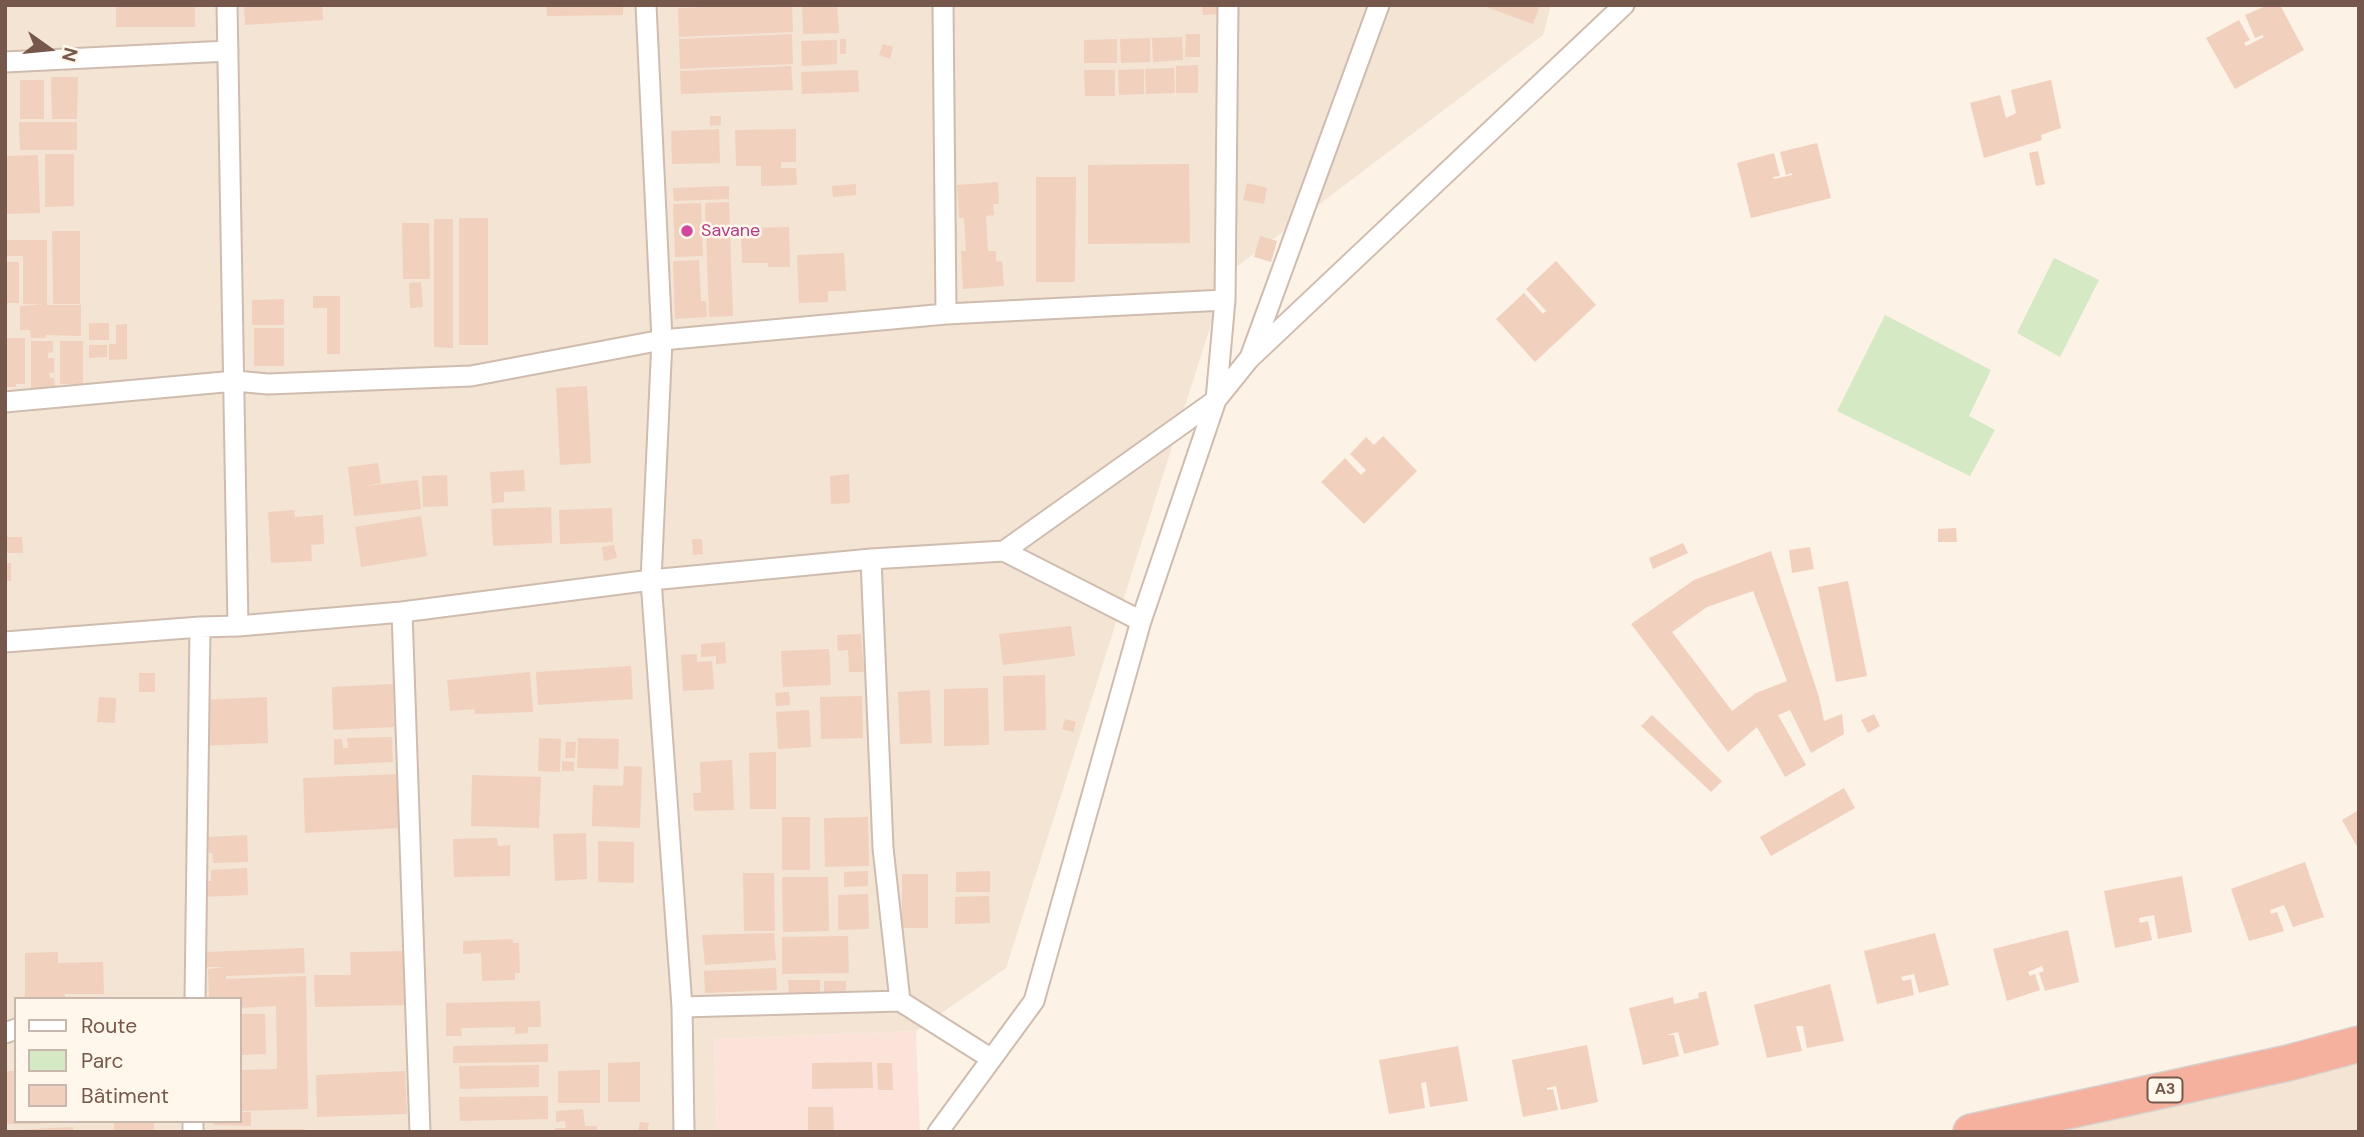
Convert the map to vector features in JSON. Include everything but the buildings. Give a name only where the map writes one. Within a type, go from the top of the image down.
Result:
[{"type":"highway","name":"A3","points":[[1971,1132],[2288,1063],[2359,1044]]},
{"type":"street","points":[[227,5],[238,626]]},
{"type":"street","points":[[646,5],[662,340],[651,580],[682,1007],[684,1132]]},
{"type":"street","points":[[943,5],[946,314]]},
{"type":"street","points":[[938,1132],[1034,1001],[1141,621],[1216,400],[1225,300],[1228,5]]},
{"type":"street","points":[[1250,359],[1379,5]]},
{"type":"street","points":[[1004,551],[1216,400],[1250,359],[1624,5]]},
{"type":"street","points":[[5,62],[228,51]]},
{"type":"street","points":[[5,402],[235,381],[268,384],[471,376],[662,340],[946,314],[1225,300]]},
{"type":"street","points":[[5,642],[402,612],[651,580],[871,559],[1004,551],[1141,621]]},
{"type":"street","points":[[871,559],[883,848],[900,1002]]},
{"type":"street","points":[[402,612],[420,1132]]},
{"type":"street","points":[[195,997],[200,627]]},
{"type":"street","points":[[682,1007],[900,1002],[990,1058]]},
{"type":"shaded area","points":[[5,5],[1551,5],[1543,35],[1227,274],[1006,968],[916,1031],[714,1039],[717,1132],[5,1132]]},
{"type":"shaded area","points":[[916,1031],[920,1132],[717,1132],[714,1039]]},
{"type":"shaded area","points":[[2359,1046],[2359,1132],[2037,1132]]},
{"type":"green space","points":[[2054,258],[2099,280],[2060,357],[2017,333]]},
{"type":"green space","points":[[1885,315],[1991,370],[1969,416],[1995,430],[1970,476],[1837,411]]},
{"type":"place","name":"Savane","points":[[687,231]]}]
